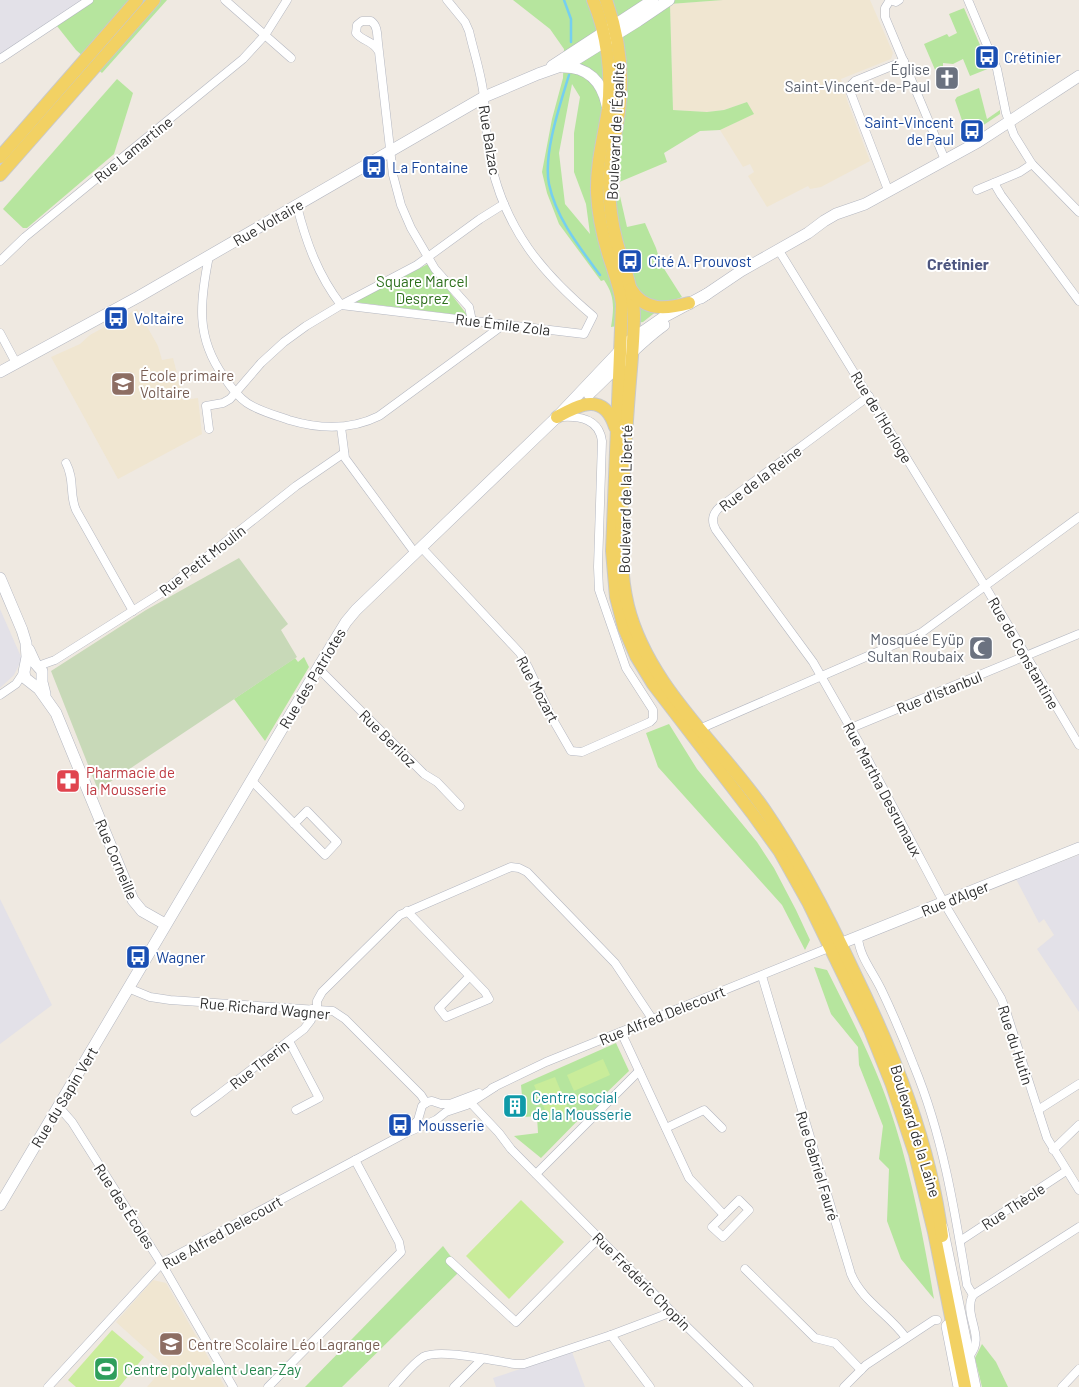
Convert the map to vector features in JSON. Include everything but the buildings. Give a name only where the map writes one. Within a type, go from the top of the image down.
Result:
[{"type":"main road","points":[[0,157],[137,0]]},
{"type":"main road","points":[[0,175],[154,0]]},
{"type":"main road","name":"Boulevard de l'Égalité","points":[[593,0],[604,37],[609,81],[608,110],[599,155],[597,192],[604,240],[621,297],[626,351]]},
{"type":"main road","name":"Boulevard de l'Égalité","points":[[606,0],[616,29],[620,59],[619,114],[610,160],[610,204],[617,242],[631,288],[634,308],[633,338],[620,365]]},
{"type":"main road","points":[[631,288],[640,300],[651,306],[668,308],[689,303]]},
{"type":"main road","name":"Boulevard de la Liberté","points":[[626,351],[622,562],[625,590],[632,622],[647,656],[695,731],[752,813]]},
{"type":"main road","name":"Boulevard de la Liberté","points":[[620,365],[612,551],[613,580],[619,612],[629,642],[645,673],[766,812]]},
{"type":"main road","points":[[557,417],[580,405],[598,405],[611,416],[616,432]]},
{"type":"main road","name":"Boulevard de la Laine","points":[[766,812],[802,870],[836,946],[888,1073],[915,1154],[926,1203]]},
{"type":"main road","name":"Boulevard de la Laine","points":[[752,813],[784,860],[836,946],[881,1027],[904,1084],[939,1209]]},
{"type":"main road","points":[[926,1203],[965,1387]]},
{"type":"main road","points":[[939,1209],[970,1387]]},
{"type":"street","points":[[0,59],[89,0]]},
{"type":"street","points":[[225,0],[291,58]]},
{"type":"street","points":[[265,35],[286,0]]},
{"type":"street","name":"Rue Balzac","points":[[447,0],[468,26],[484,97],[488,150],[494,176],[504,204],[519,233],[544,270],[563,290],[593,316]]},
{"type":"street","points":[[616,29],[653,0]]},
{"type":"street","points":[[616,29],[669,0]]},
{"type":"street","points":[[900,0],[893,2],[890,0],[885,8],[885,17],[945,160]]},
{"type":"street","points":[[968,0],[996,69],[1009,122],[1016,140],[1032,164],[1079,212]]},
{"type":"street","name":"Rue Voltaire","points":[[0,372],[114,311],[484,97],[538,74],[616,29]]},
{"type":"street","name":"Rue Lamartine","points":[[0,261],[25,237],[238,64],[265,35]]},
{"type":"street","name":"Rue Voltaire","points":[[538,74],[562,67],[582,57],[604,37]]},
{"type":"street","points":[[379,52],[393,175],[401,205],[411,228],[428,258],[443,279],[469,307],[472,321]]},
{"type":"street","points":[[888,190],[850,86],[855,80],[904,61]]},
{"type":"street","points":[[562,67],[579,68],[589,73],[602,90],[608,110]]},
{"type":"street","name":"Rue des Patriotes","points":[[128,988],[343,626],[356,610],[418,550],[626,351],[643,341],[707,294],[778,248],[831,217],[859,206],[978,142],[1079,76]]},
{"type":"street","points":[[977,190],[1020,172],[1032,164]]},
{"type":"street","points":[[994,183],[1079,301]]},
{"type":"street","points":[[209,429],[206,406],[226,402],[236,393],[257,367],[284,342],[341,305],[428,258],[480,219],[504,204]]},
{"type":"street","points":[[297,206],[305,237],[316,265],[341,305]]},
{"type":"street","name":"Rue de l'Horloge","points":[[778,248],[985,586]]},
{"type":"street","points":[[209,256],[202,298],[203,327],[214,362],[236,393],[252,406],[297,422],[318,426],[341,427],[379,416],[503,325]]},
{"type":"street","name":"Rue des Patriotes","points":[[633,338],[707,294]]},
{"type":"street","name":"Rue Émile Zola","points":[[341,305],[584,334],[593,316]]},
{"type":"street","points":[[0,333],[16,363]]},
{"type":"street","name":"Rue des Patriotes","points":[[557,417],[588,394],[620,365]]},
{"type":"street","name":"Rue de la Reine","points":[[822,676],[811,658],[715,528],[713,518],[714,513],[720,506],[869,396]]},
{"type":"street","name":"Boulevard de la Liberté","points":[[557,417],[578,416],[592,422],[600,432],[602,450],[599,590],[626,668],[653,710],[653,719],[650,722]]},
{"type":"street","points":[[341,427],[344,453],[349,462],[418,550]]},
{"type":"street","name":"Boulevard de la Liberté","points":[[602,450],[616,432]]},
{"type":"street","name":"Rue Petit Moulin","points":[[0,695],[170,586],[296,486],[344,453]]},
{"type":"street","points":[[66,463],[72,475],[72,499],[76,510],[133,611]]},
{"type":"street","points":[[695,731],[921,633],[1079,517]]},
{"type":"street","name":"Rue Mozart","points":[[418,550],[520,653],[552,718],[571,751],[582,752],[650,722]]},
{"type":"street","name":"Rue Corneille","points":[[0,578],[20,624],[26,643],[27,657],[60,722],[131,897],[142,911],[165,924]]},
{"type":"street","name":"Rue de Constantine","points":[[985,586],[1079,745]]},
{"type":"street","name":"Rue d'Istanbul","points":[[851,728],[1079,634]]},
{"type":"street","name":"Rue Berlioz","points":[[318,668],[424,774],[437,782],[460,806]]},
{"type":"street","name":"Rue Martha Desrumaux","points":[[822,676],[944,903]]},
{"type":"street","points":[[252,780],[294,824],[325,855],[337,842],[307,811],[294,824]]},
{"type":"street","name":"Rue d'Alger","points":[[836,946],[1079,848]]},
{"type":"street","name":"Rue Therin","points":[[195,1112],[308,1025],[322,992],[393,920],[407,911],[507,868],[523,870],[606,952],[626,977],[653,1020]]},
{"type":"street","name":"Rue du Hutin","points":[[944,903],[1003,1002],[1046,1138],[1078,1188]]},
{"type":"street","points":[[407,911],[485,992],[489,999],[446,1017],[439,1008],[470,977]]},
{"type":"street","points":[[858,937],[858,946],[881,989],[925,1096],[944,1165],[967,1285],[974,1294]]},
{"type":"street","name":"Rue Alfred Delecourt","points":[[48,1387],[162,1263],[495,1086],[546,1062],[836,946]]},
{"type":"street","name":"Rue Gabriel Fauré","points":[[762,976],[851,1274],[862,1294],[909,1336]]},
{"type":"street","name":"Rue Richard Wagner","points":[[128,988],[150,997],[170,1000],[333,1011],[345,1019],[421,1095],[426,1103]]},
{"type":"street","name":"Rue du Sapin Vert","points":[[0,1205],[128,988]]},
{"type":"street","points":[[621,1032],[691,1182],[724,1215]]},
{"type":"street","points":[[289,1041],[319,1098],[296,1110]]},
{"type":"street","points":[[536,1174],[640,1071]]},
{"type":"street","points":[[1038,1110],[1079,1084]]},
{"type":"street","points":[[432,1101],[438,1103],[441,1110],[436,1118],[425,1118],[421,1111],[426,1103],[432,1101]]},
{"type":"street","name":"Rue Alfred Delecourt","points":[[438,1103],[450,1104],[469,1101]]},
{"type":"street","name":"Rue Frédéric Chopin","points":[[469,1101],[499,1132],[511,1150],[749,1387]]},
{"type":"street","name":"Rue des Écoles","points":[[58,1106],[72,1122],[162,1263],[233,1387]]},
{"type":"street","points":[[666,1128],[704,1110],[722,1128]]},
{"type":"street","name":"Rue Alfred Delecourt","points":[[404,1134],[418,1120],[421,1111]]},
{"type":"street","points":[[1053,1150],[1079,1125]]},
{"type":"street","points":[[268,1387],[401,1252],[399,1242],[356,1160]]},
{"type":"street","name":"Rue Thècle","points":[[960,1241],[1066,1171]]},
{"type":"street","points":[[739,1200],[749,1210],[723,1237],[712,1227],[724,1215],[739,1200]]},
{"type":"street","name":"Boulevard de la Laine","points":[[926,1203],[959,1387]]},
{"type":"street","name":"Boulevard de la Laine","points":[[939,1209],[975,1387]]},
{"type":"street","points":[[969,1356],[974,1351],[976,1343],[970,1305],[974,1294],[1079,1227]]},
{"type":"street","points":[[450,1261],[516,1322],[599,1238]]},
{"type":"street","points":[[745,1269],[816,1338],[835,1343],[861,1370]]},
{"type":"street","points":[[393,1387],[421,1359],[428,1355],[445,1354],[524,1364],[672,1312]]},
{"type":"street","points":[[844,1387],[861,1370],[909,1336],[937,1320]]},
{"type":"street","points":[[611,1335],[650,1387]]},
{"type":"street","points":[[454,1387],[482,1359]]},
{"type":"street","points":[[1062,1387],[1079,1368]]},
{"type":"shaded area","points":[[0,0],[84,0],[0,58]]},
{"type":"shaded area","points":[[723,0],[870,0],[893,53],[891,59],[841,79],[870,161],[821,187],[810,189],[808,186],[767,207],[748,176],[754,172],[750,164],[743,167],[720,130],[753,114],[747,102],[724,110],[707,112],[673,110],[670,4]]},
{"type":"shaded area","name":"École primaire Voltaire","points":[[137,309],[158,346],[162,360],[173,358],[184,400],[198,398],[202,434],[118,479],[51,357],[80,344],[90,335]]},
{"type":"shaded area","points":[[0,609],[22,659],[14,675],[0,688]]},
{"type":"shaded area","points":[[1079,855],[1079,1012],[1037,949],[1054,935],[1044,919],[1039,923],[1016,879]]},
{"type":"shaded area","points":[[0,899],[52,1005],[0,1044]]},
{"type":"shaded area","name":"Centre Scolaire Léo Lagrange","points":[[153,1280],[166,1283],[225,1387],[147,1387],[165,1366],[116,1322]]},
{"type":"shaded area","points":[[572,1352],[585,1387],[496,1387],[493,1378]]},
{"type":"green space","points":[[84,0],[167,0],[102,73],[76,50],[53,21]]},
{"type":"green space","points":[[513,0],[723,0],[670,4],[673,110],[707,112],[724,110],[747,102],[754,114],[720,130],[700,131],[664,153],[667,162],[617,183],[627,227],[645,223],[661,264],[682,297],[667,303],[643,322],[611,327],[613,302],[608,286],[604,280],[601,281],[559,224],[547,193],[542,172],[552,119],[563,78],[564,49],[550,29]],"holes":[[[572,84],[580,97],[574,133],[574,172],[586,204],[590,234],[565,204],[559,153]]]},
{"type":"green space","points":[[964,8],[990,68],[970,76],[963,59],[953,64],[943,63],[943,68],[936,72],[924,44],[947,34],[949,37],[957,33],[949,14]]},
{"type":"green space","points":[[117,79],[133,93],[114,154],[27,228],[23,228],[3,209]]},
{"type":"green space","points":[[979,88],[987,119],[1000,110],[1000,114],[973,132],[970,130],[966,132],[955,100],[957,97]]},
{"type":"green space","name":"Square Marcel Desprez","points":[[428,264],[468,316],[354,302]]},
{"type":"green space","points":[[239,558],[288,624],[281,630],[297,657],[98,790],[51,671],[146,610]]},
{"type":"green space","points":[[304,657],[309,667],[265,741],[234,699],[295,658],[298,662]]},
{"type":"green space","points":[[669,724],[697,769],[757,842],[774,868],[810,940],[805,950],[782,905],[658,767],[646,733]]},
{"type":"green space","points":[[814,967],[827,970],[883,1088],[903,1153],[915,1201],[934,1299],[901,1259],[887,1221],[889,1169],[879,1159],[883,1126],[859,1065],[858,1047],[831,1014]]},
{"type":"green space","points":[[616,1043],[629,1071],[603,1096],[608,1101],[594,1115],[588,1110],[541,1158],[514,1136],[538,1133],[537,1116],[524,1117],[521,1085]]},
{"type":"green space","points":[[603,1059],[610,1075],[574,1091],[567,1075]]},
{"type":"green space","points":[[555,1077],[569,1111],[549,1119],[534,1085]]},
{"type":"green space","points":[[521,1200],[564,1242],[509,1299],[466,1256]]},
{"type":"green space","points":[[443,1246],[461,1270],[342,1387],[305,1387]]},
{"type":"green space","name":"Centre polyvalent Jean-Zay","points":[[112,1330],[144,1357],[119,1387],[76,1387],[68,1380]]},
{"type":"green space","points":[[982,1344],[996,1362],[1008,1387],[982,1387],[975,1358]]},
{"type":"waterway","points":[[564,0],[571,19],[571,42]]},
{"type":"waterway","points":[[569,75],[550,144],[548,159],[549,184],[552,197],[563,221],[600,275]]},
{"type":"place","name":"Crétinier","points":[[987,57]]},
{"type":"place","name":"Église Saint-Vincent-de-Paul","points":[[947,78]]},
{"type":"place","name":"Saint-Vincent de Paul","points":[[972,131]]},
{"type":"place","name":"La Fontaine","points":[[374,167]]},
{"type":"place","name":"Cité A. Prouvost","points":[[630,261]]},
{"type":"place","name":"Voltaire","points":[[116,318]]},
{"type":"place","name":"École primaire Voltaire","points":[[123,384]]},
{"type":"place","name":"Mosquée Eyüp Sultan Roubaix","points":[[981,648]]},
{"type":"place","name":"Pharmacie de la Mousserie","points":[[68,781]]},
{"type":"place","name":"Wagner","points":[[138,957]]},
{"type":"place","name":"Centre social de la Mousserie","points":[[515,1106]]},
{"type":"place","name":"Mousserie","points":[[400,1125]]},
{"type":"place","name":"Centre Scolaire Léo Lagrange","points":[[171,1344]]},
{"type":"place","name":"Centre polyvalent Jean-Zay","points":[[106,1369]]},
{"type":"district","name":"Crétinier","points":[[958,263]]}]
